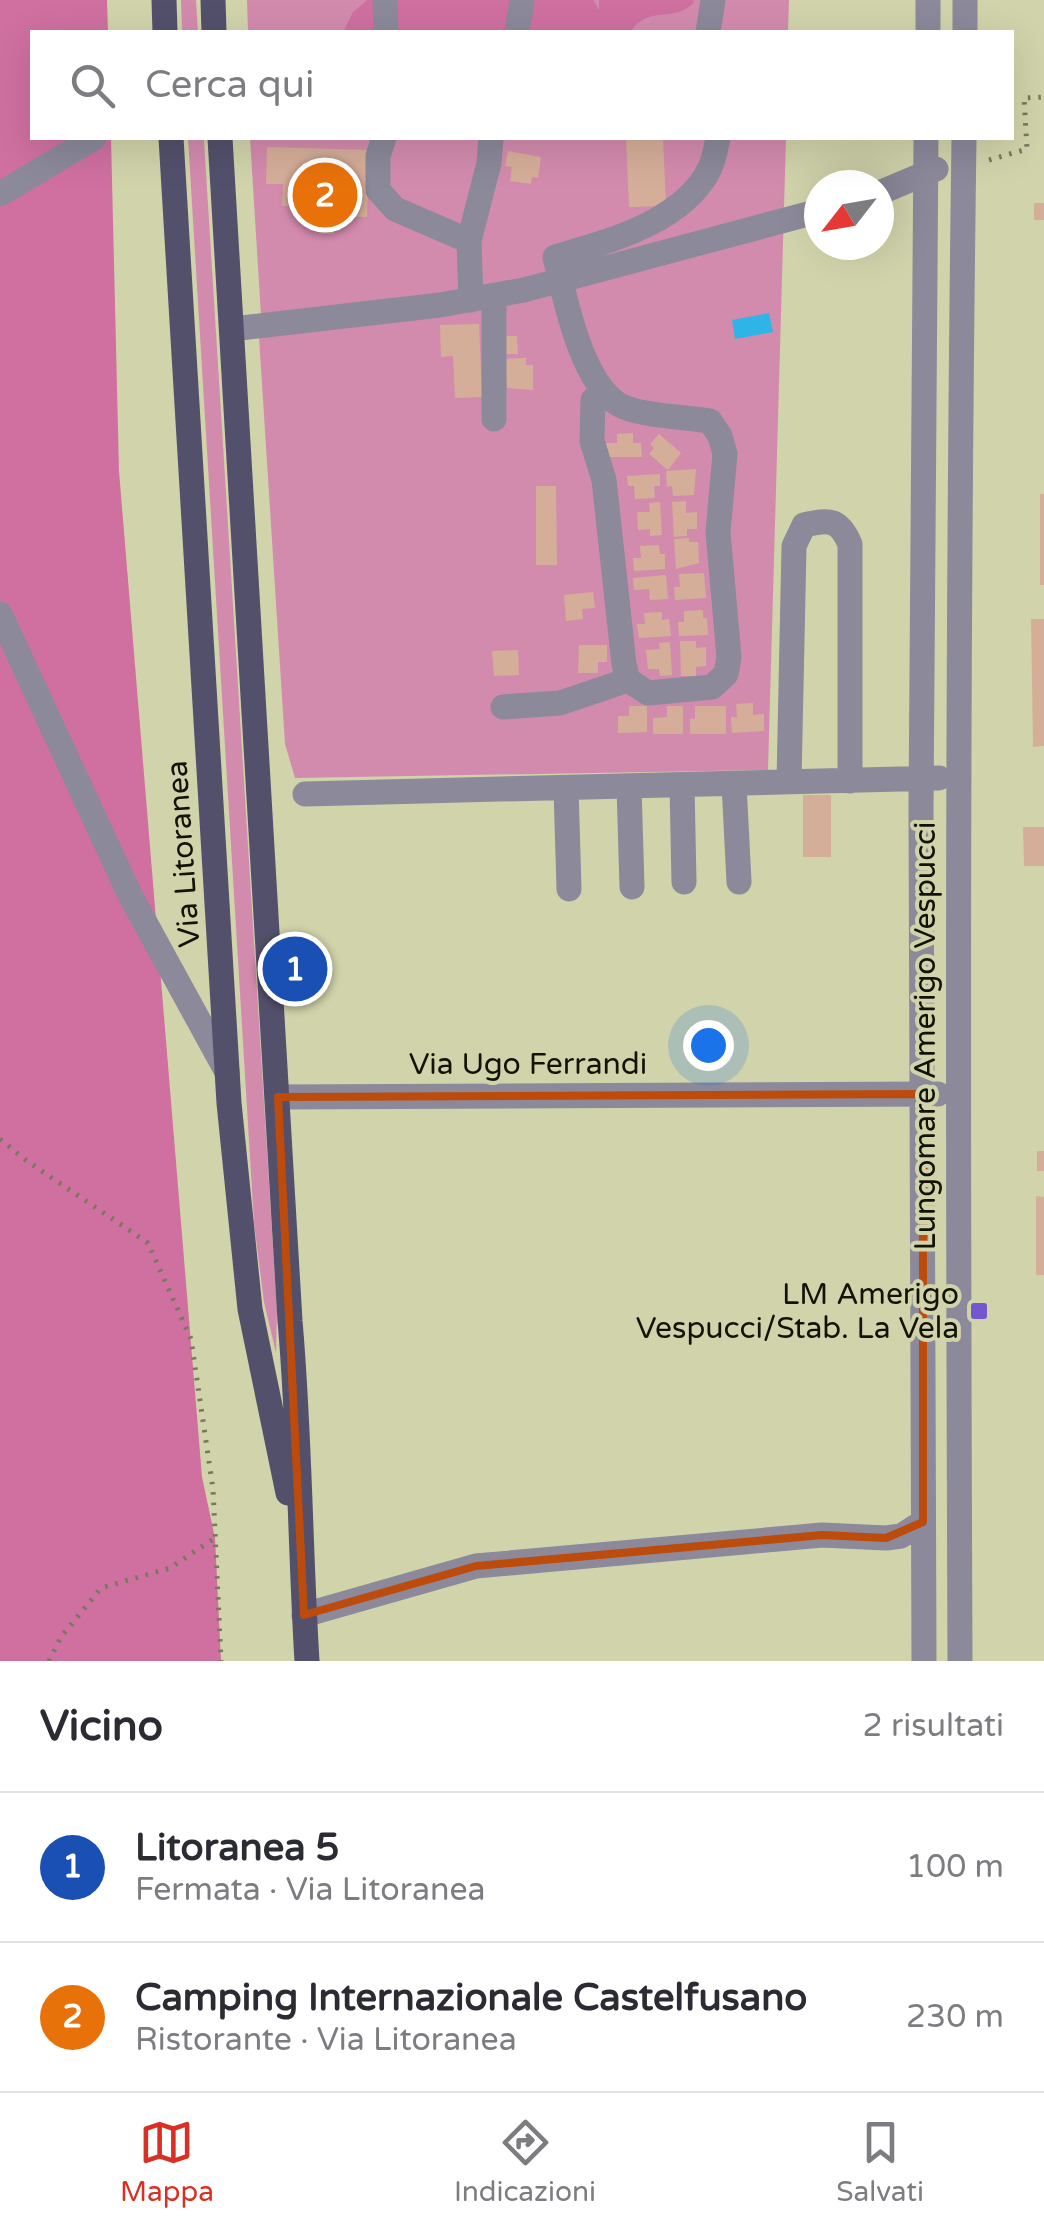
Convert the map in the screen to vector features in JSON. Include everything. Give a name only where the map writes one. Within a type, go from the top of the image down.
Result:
[{"type":"main road","points":[[164,0],[166,30]]},
{"type":"main road","points":[[213,0],[214,30]]},
{"type":"main road","name":"Via Litoranea","points":[[171,140],[227,1072],[250,1309],[301,1562]]},
{"type":"main road","name":"Via Litoranea","points":[[220,140],[299,1427],[307,1661]]},
{"type":"street","points":[[386,0],[386,30]]},
{"type":"street","points":[[517,30],[522,0]]},
{"type":"street","points":[[708,30],[713,0]]},
{"type":"street","points":[[928,0],[928,30]]},
{"type":"street","points":[[965,30],[966,0]]},
{"type":"street","points":[[0,194],[91,140]]},
{"type":"street","points":[[383,140],[378,156],[378,190],[395,209],[469,241]]},
{"type":"street","points":[[486,140],[489,163],[469,241],[482,298],[494,419]]},
{"type":"street","points":[[602,390],[593,400],[592,441],[604,480],[628,680],[648,692],[712,687],[726,674],[729,656],[718,532],[725,454],[720,436],[710,421],[620,406],[602,390],[589,371],[555,257],[652,221],[683,202],[710,170],[718,140]]},
{"type":"street","name":"Lungomare Amerigo Vespucci","points":[[924,1661],[922,779],[926,140]]},
{"type":"street","name":"Lungomare Amerigo Vespucci","points":[[926,174],[963,147]]},
{"type":"street","name":"Lungomare Amerigo Vespucci","points":[[960,1661],[958,1094],[963,147]]},
{"type":"street","points":[[894,188],[926,174]]},
{"type":"street","points":[[232,330],[482,298],[561,282],[804,215]]},
{"type":"street","points":[[789,782],[794,546],[804,525],[819,522],[833,522],[843,528],[850,544],[850,781]]},
{"type":"street","points":[[0,614],[130,895],[227,1072]]},
{"type":"street","points":[[503,707],[560,702],[628,680]]},
{"type":"street","name":"Lungomare Amerigo Vespucci","points":[[922,779],[959,777]]},
{"type":"street","points":[[305,794],[922,779]]},
{"type":"street","points":[[734,784],[739,882]]},
{"type":"street","points":[[682,785],[684,882]]},
{"type":"street","points":[[629,786],[632,888]]},
{"type":"street","points":[[566,788],[569,889]]},
{"type":"street","name":"Via Ugo Ferrandi","points":[[278,1097],[958,1094]]},
{"type":"street","points":[[304,1615],[476,1566],[822,1536],[886,1538],[923,1530],[960,1535]]},
{"type":"path","points":[[0,1139],[27,1162],[148,1243],[191,1339],[213,1489],[220,1661]]},
{"type":"path","points":[[48,1661],[61,1637],[102,1588],[170,1568],[215,1538]]},
{"type":"highlighted area","points":[[923,1094],[923,1522],[886,1538],[822,1535],[476,1566],[304,1615],[278,1097]]},
{"type":"shaded area","points":[[0,0],[107,0],[108,30],[30,30],[30,140],[111,140],[119,471],[202,1477],[215,1538],[221,1661],[0,1661]]},
{"type":"shaded area","points":[[181,0],[196,0],[198,30],[182,30]]},
{"type":"shaded area","points":[[247,0],[789,0],[788,30],[248,30]]},
{"type":"shaded area","points":[[367,0],[593,0],[599,10],[599,0],[694,3],[677,12],[645,19],[632,30],[344,30],[353,12]]},
{"type":"shaded area","points":[[188,140],[204,140],[277,1311],[276,1353],[264,1302],[254,1223]]},
{"type":"shaded area","points":[[250,140],[786,140],[768,770],[295,778],[285,744],[259,337]]},
{"type":"water","points":[[769,313],[773,332],[735,339],[732,320]]},
{"type":"building","points":[[626,140],[663,140],[666,206],[629,207]]},
{"type":"building","points":[[267,147],[369,150],[367,217],[334,216],[334,234],[319,234],[320,207],[282,206],[283,184],[266,184]]},
{"type":"building","points":[[508,151],[541,157],[538,178],[532,177],[531,184],[510,181],[512,167],[505,166]]},
{"type":"building","points":[[1034,203],[1044,203],[1044,220],[1034,220]]},
{"type":"building","points":[[479,324],[482,397],[455,398],[453,356],[441,357],[440,325]]},
{"type":"building","points":[[505,336],[517,336],[518,354],[506,354]]},
{"type":"building","points":[[526,358],[526,365],[533,365],[533,390],[507,388],[505,359]]},
{"type":"building","points":[[633,433],[633,443],[641,443],[642,457],[607,457],[606,443],[617,443],[617,434]]},
{"type":"building","points":[[659,434],[681,453],[668,470],[649,454],[654,448],[650,444]]},
{"type":"building","points":[[696,469],[694,495],[673,496],[672,486],[667,487],[666,471]]},
{"type":"building","points":[[660,474],[660,486],[654,486],[655,498],[635,499],[634,486],[628,486],[627,476]]},
{"type":"building","points":[[536,486],[556,486],[557,565],[536,565]]},
{"type":"building","points":[[1040,494],[1044,494],[1044,585],[1040,585]]},
{"type":"building","points":[[686,501],[686,513],[697,512],[697,529],[687,529],[687,536],[674,537],[672,502]]},
{"type":"building","points":[[660,502],[662,535],[650,536],[650,529],[638,530],[637,512],[650,512],[649,503]]},
{"type":"building","points":[[689,538],[689,542],[698,542],[699,563],[676,569],[674,539]]},
{"type":"building","points":[[659,545],[660,554],[665,554],[665,569],[634,571],[633,558],[641,558],[640,546]]},
{"type":"building","points":[[704,573],[706,598],[675,600],[679,574]]},
{"type":"building","points":[[666,575],[668,599],[650,600],[649,589],[634,590],[633,578]]},
{"type":"building","points":[[593,592],[595,608],[582,609],[583,619],[566,621],[564,595]]},
{"type":"building","points":[[703,610],[708,635],[679,636],[678,622],[684,622],[684,611]]},
{"type":"building","points":[[662,612],[662,620],[669,619],[671,636],[639,638],[637,624],[645,624],[644,613]]},
{"type":"building","points":[[1031,619],[1044,619],[1044,746],[1033,747]]},
{"type":"building","points":[[680,641],[696,641],[696,648],[706,647],[706,666],[696,667],[696,676],[681,676]]},
{"type":"building","points":[[670,642],[672,675],[660,676],[659,669],[648,669],[646,650],[660,649],[659,643]]},
{"type":"building","points":[[579,645],[607,645],[607,662],[598,662],[598,673],[578,673]]},
{"type":"building","points":[[518,650],[519,675],[494,676],[492,651]]},
{"type":"building","points":[[753,703],[753,715],[764,714],[764,731],[732,733],[731,717],[737,717],[736,704]]},
{"type":"building","points":[[629,706],[647,706],[647,732],[618,733],[618,716],[629,716]]},
{"type":"building","points":[[667,706],[683,706],[683,734],[653,734],[653,718],[667,717]]},
{"type":"building","points":[[695,706],[726,706],[726,734],[690,734]]},
{"type":"building","points":[[803,795],[831,795],[831,857],[803,857]]},
{"type":"building","points":[[1023,827],[1044,827],[1044,866],[1024,866]]},
{"type":"building","points":[[1037,1151],[1044,1151],[1044,1171],[1037,1171]]},
{"type":"building","points":[[1036,1196],[1044,1197],[1044,1275],[1036,1275]]},
{"type":"place","name":"Camping Internazionale Castelfusano","points":[[325,195]]},
{"type":"place","name":"Litoranea 5","points":[[295,969]]},
{"type":"place","name":"LM Amerigo Vespucci/Stab. La Vela","points":[[979,1311]]}]
